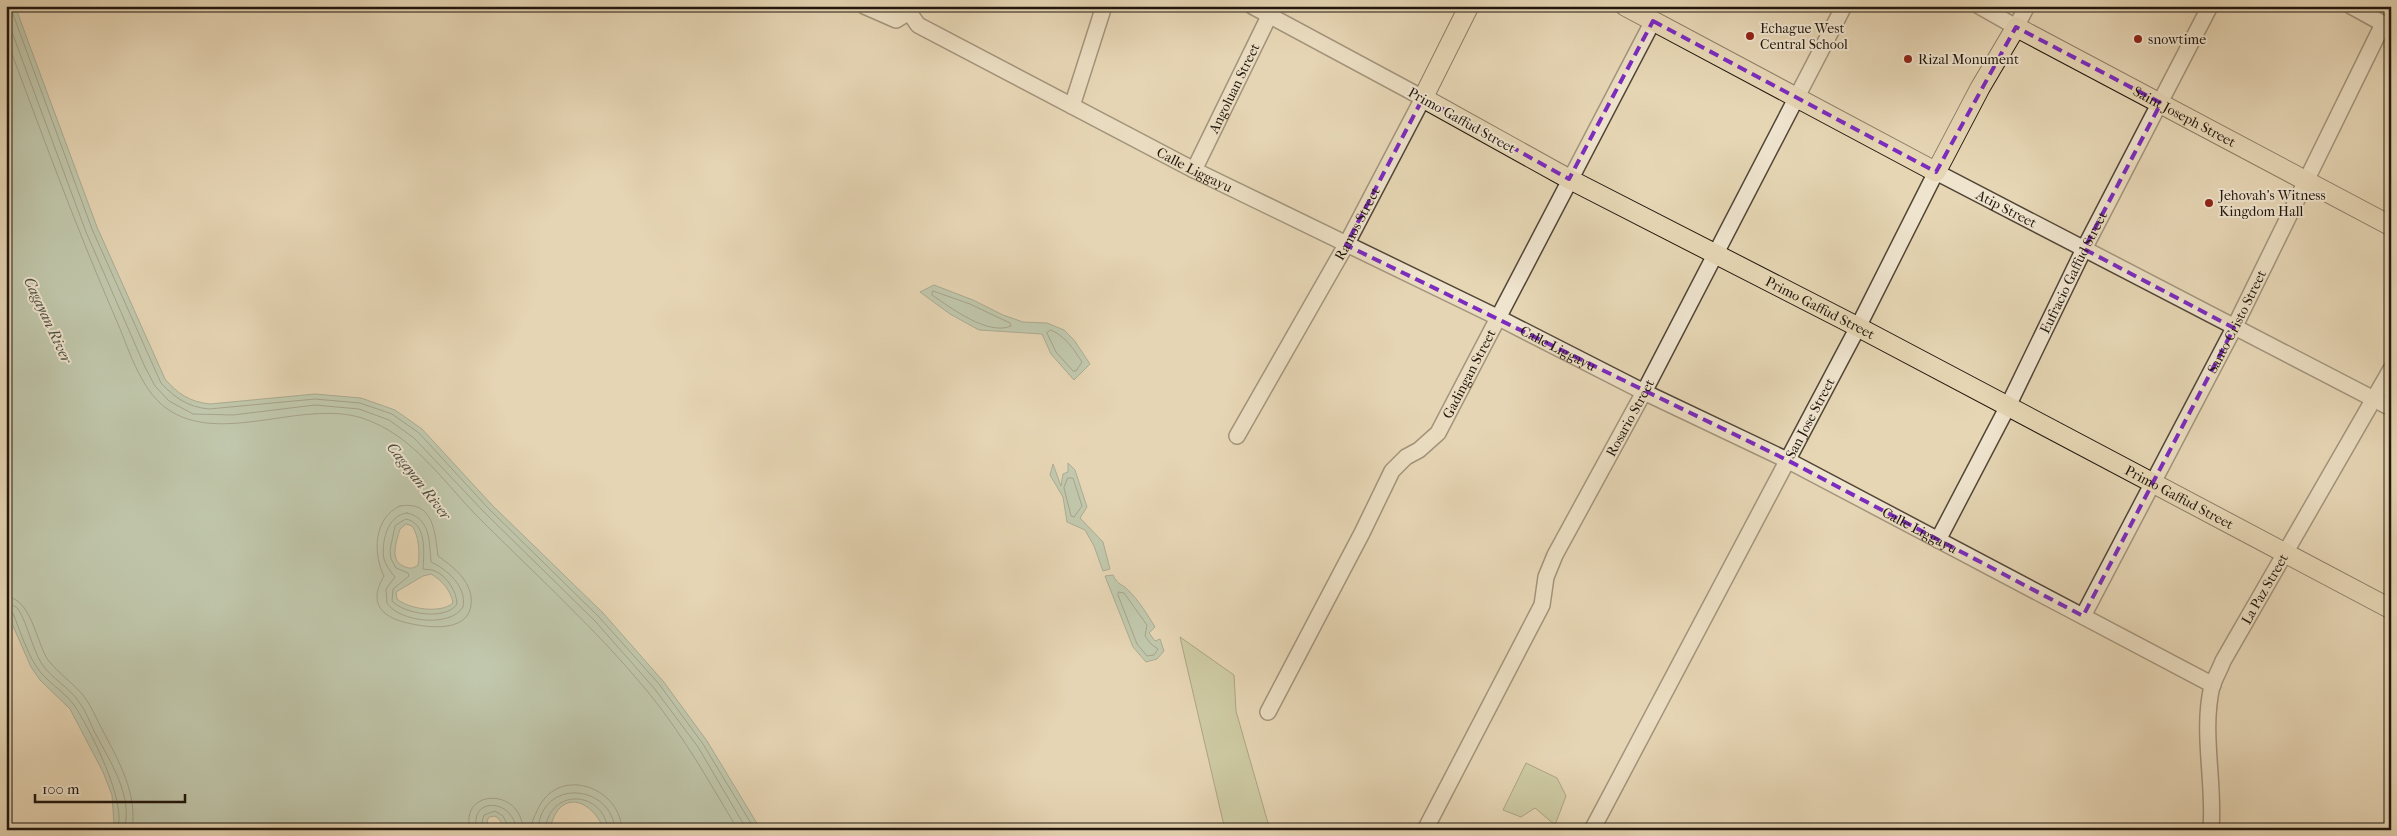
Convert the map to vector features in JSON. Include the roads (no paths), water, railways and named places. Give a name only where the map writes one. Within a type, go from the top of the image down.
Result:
[{"type":"main road","name":"Ramos Street","points":[[1423,98],[1468,6]]},
{"type":"main road","name":"Atip Street","points":[[1625,6],[1936,172]]},
{"type":"main road","name":"Saint Joseph Street","points":[[2016,27],[2391,226]]},
{"type":"main road","name":"San Jose Street","points":[[1936,172],[1980,88],[2016,27]]},
{"type":"main road","name":"Primo Gaffud Street","points":[[1423,98],[1569,179],[1858,327],[2391,609]]},
{"type":"street","points":[[864,6],[896,20],[909,9]]},
{"type":"street","points":[[1072,106],[1104,6]]},
{"type":"street","name":"Primo Gaffud Street","points":[[1252,6],[1271,11],[1423,98]]},
{"type":"street","name":"Rosario Street","points":[[1425,830],[1542,605],[1550,566],[1644,392],[1844,6]]},
{"type":"street","name":"Saint Joseph Street","points":[[1979,6],[2016,27]]},
{"type":"street","name":"San Jose Street","points":[[2016,27],[2027,6]]},
{"type":"street","name":"Eufracio Gaffud Street","points":[[1938,540],[2008,406],[2084,249],[2162,104],[2210,6]]},
{"type":"street","points":[[2351,6],[2387,26]]},
{"type":"street","name":"Calle Liggayu","points":[[909,9],[918,25],[1194,170],[1497,317],[1644,392],[1787,460],[2213,685]]},
{"type":"street","name":"Angoluan Street","points":[[1194,170],[1271,11]]},
{"type":"street","name":"Gadingan Street","points":[[1268,712],[1362,533],[1392,471],[1406,457],[1419,450],[1438,433],[1653,21]]},
{"type":"street","name":"Santo Cristo Street","points":[[2083,616],[2234,328],[2306,181],[2387,26]]},
{"type":"street","name":"Ramos Street","points":[[1237,436],[1346,245],[1423,98]]},
{"type":"street","name":"San Jose Street","points":[[1592,830],[1858,327],[1936,172]]},
{"type":"street","name":"Atip Street","points":[[1936,172],[2391,408]]},
{"type":"street","name":"La Paz Street","points":[[2211,830],[2212,784],[2208,729],[2213,685],[2223,661],[2391,369]]},
{"type":"water","name":"Cagayan River","points":[[6,6],[15,6],[97,227],[165,379],[185,396],[210,404],[315,394],[361,398],[395,410],[422,429],[492,505],[603,613],[663,681],[707,741],[761,830],[604,830],[593,812],[582,804],[575,802],[562,806],[557,811],[549,830],[506,830],[495,816],[489,817],[487,821],[490,830],[111,830],[114,825],[112,795],[103,772],[70,709],[40,680],[31,667],[6,610]],"holes":[[[406,524],[412,526],[418,545],[418,565],[411,568],[399,563],[395,555],[400,529]],[[431,574],[445,586],[453,603],[441,608],[425,609],[416,608],[397,599],[396,592],[423,576]]]},
{"type":"water","points":[[934,285],[1023,322],[1047,323],[1064,330],[1074,340],[1090,364],[1074,380],[1051,354],[1042,334],[979,330],[950,314],[920,292]]},
{"type":"water","points":[[1068,463],[1075,470],[1087,507],[1080,518],[1103,542],[1110,569],[1103,571],[1094,546],[1085,530],[1067,522],[1063,497],[1050,475],[1053,464],[1061,486],[1063,474],[1068,472]]},
{"type":"water","points":[[1113,575],[1136,599],[1155,627],[1149,633],[1155,641],[1160,639],[1164,651],[1157,659],[1146,662],[1133,647],[1105,576]]},
{"type":"place","name":"Echague West Central School","points":[[1750,36]]},
{"type":"place","name":"snowtime","points":[[2138,39]]},
{"type":"place","name":"Rizal Monument","points":[[1908,59]]},
{"type":"place","name":"Jehovah's Witness Kingdom Hall","points":[[2209,203]]}]
